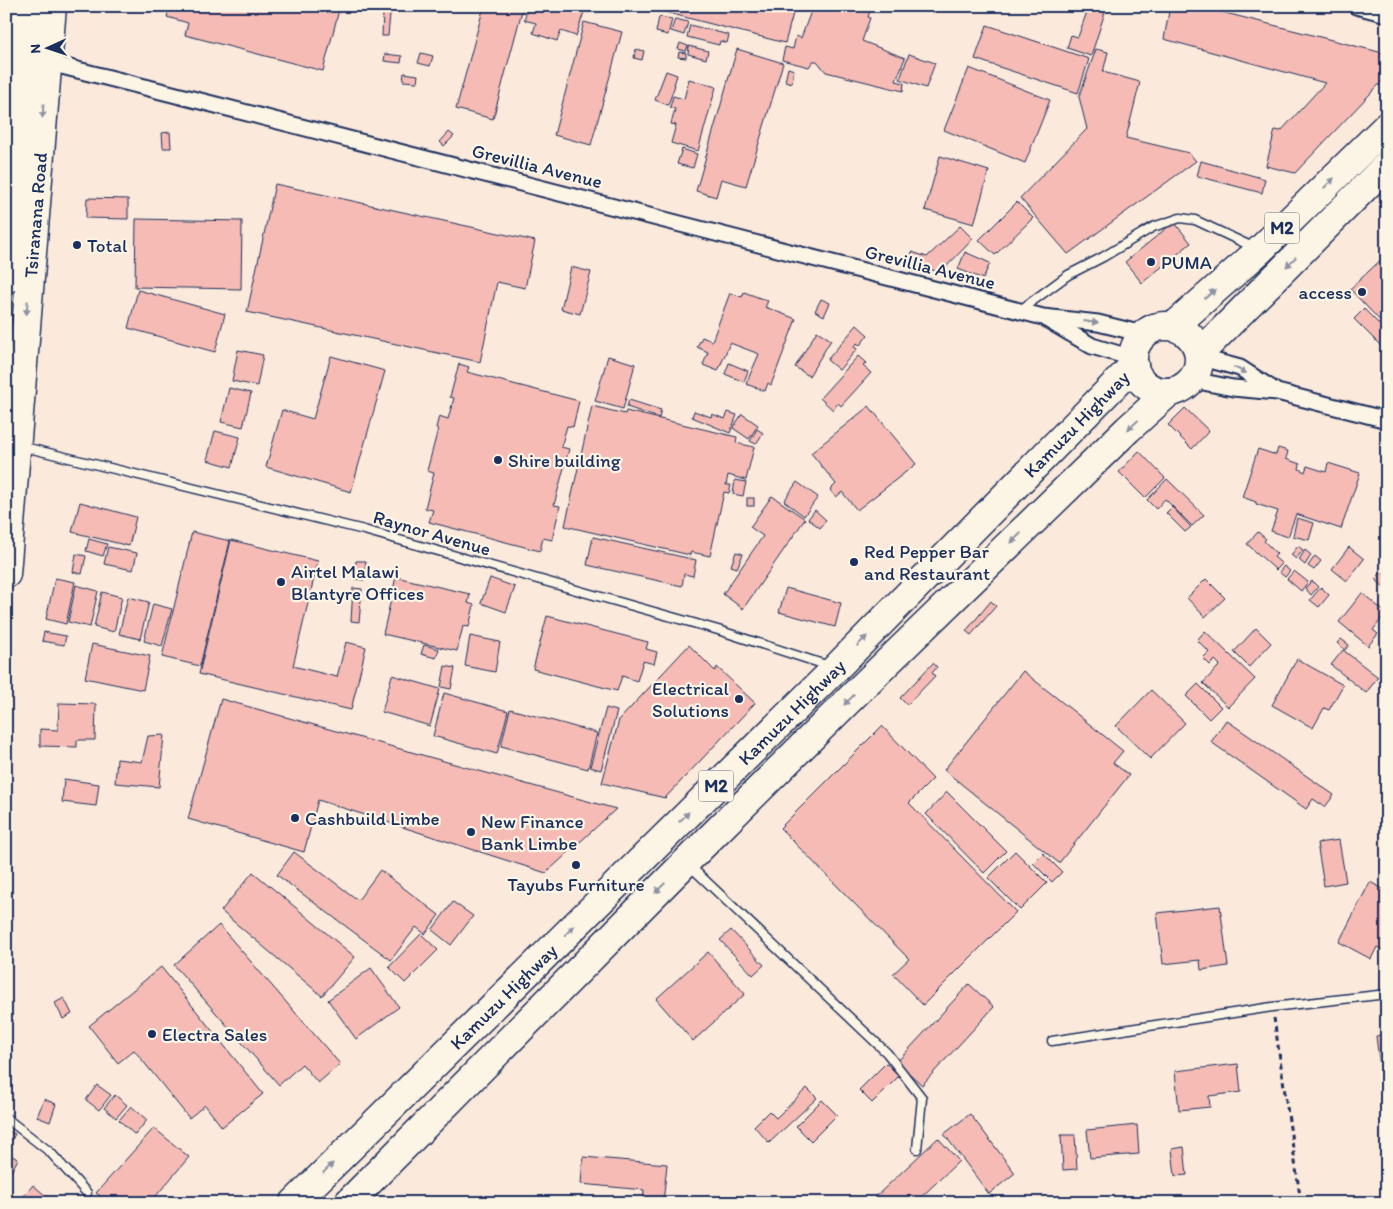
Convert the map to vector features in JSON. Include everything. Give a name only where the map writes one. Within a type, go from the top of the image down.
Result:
[{"type":"highway","name":"Tsiranana Road","points":[[6,574],[16,445],[34,59],[32,13]]},
{"type":"highway","name":"Tsiranana Road","points":[[6,279],[34,59]]},
{"type":"highway","name":"M2","points":[[1136,352],[1152,328],[1163,325],[1174,326],[1260,250],[1387,126]]},
{"type":"highway","name":"M2","points":[[1169,392],[1182,388],[1197,363],[1387,165]]},
{"type":"highway","points":[[1174,326],[1184,331],[1193,339],[1197,363]]},
{"type":"highway","points":[[1136,352],[1135,372],[1140,381],[1149,388],[1159,392],[1169,392]]},
{"type":"highway","name":"Kamuzu Highway","points":[[294,1203],[836,668],[1136,352]]},
{"type":"highway","name":"Kamuzu Highway","points":[[348,1203],[863,686],[1128,429],[1169,392]]},
{"type":"street","points":[[1356,6],[1387,14]]},
{"type":"street","name":"Grevillia Avenue","points":[[34,59],[216,104],[1042,317],[1098,323],[1136,352]]},
{"type":"street","name":"Grevillia Avenue","points":[[1042,317],[1092,346],[1136,352]]},
{"type":"street","points":[[1197,363],[1240,368],[1277,392]]},
{"type":"street","points":[[1197,363],[1233,388],[1277,392],[1387,420]]},
{"type":"lane","points":[[1019,311],[1068,275],[1103,257],[1153,227],[1180,218],[1195,220],[1260,250]]},
{"type":"lane","name":"Raynor Avenue","points":[[16,445],[364,530],[718,630],[836,668]]},
{"type":"lane","points":[[686,862],[887,1053],[922,1098],[917,1149]]},
{"type":"lane","points":[[1052,1040],[1272,1007],[1387,994]]},
{"type":"lane","points":[[6,1118],[50,1152],[87,1193]]},
{"type":"path","points":[[1272,1007],[1301,1203]]},
{"type":"building","points":[[170,6],[340,6],[323,71],[185,35],[188,23],[167,17]]},
{"type":"building","points":[[484,6],[523,7],[493,119],[456,109]]},
{"type":"building","points":[[528,6],[565,6],[584,12],[576,36],[561,31],[557,41],[533,33],[536,23],[524,20]]},
{"type":"building","points":[[654,6],[795,6],[785,43],[653,9]]},
{"type":"building","points":[[813,6],[841,6],[845,8],[846,6],[867,6],[871,8],[868,17],[870,18],[862,41],[905,58],[896,81],[904,83],[903,91],[826,72],[817,61],[813,61],[809,67],[782,60],[785,47],[793,49],[796,36],[801,38]]},
{"type":"building","points":[[1089,6],[1107,6],[1091,56],[1067,48],[1071,35],[1078,37]]},
{"type":"building","points":[[1170,6],[1198,6],[1387,54],[1387,76],[1295,173],[1266,166],[1275,130],[1281,131],[1325,83],[1164,39]]},
{"type":"building","points":[[383,13],[390,14],[388,36],[382,36]]},
{"type":"building","points":[[659,17],[672,19],[668,35],[656,32]]},
{"type":"building","points":[[675,19],[688,22],[684,35],[671,31]]},
{"type":"building","points":[[584,22],[622,32],[591,145],[554,135]]},
{"type":"building","points":[[690,25],[729,35],[727,43],[720,41],[719,45],[687,37]]},
{"type":"building","points":[[987,25],[1089,59],[1078,93],[975,59]]},
{"type":"building","points":[[680,43],[688,46],[686,51],[678,49]]},
{"type":"building","points":[[689,46],[708,51],[706,59],[688,54]]},
{"type":"building","points":[[636,49],[644,51],[642,60],[634,58]]},
{"type":"building","points":[[737,49],[783,63],[746,186],[721,179],[716,197],[696,191]]},
{"type":"building","points":[[1096,49],[1108,52],[1103,72],[1140,82],[1126,138],[1189,153],[1196,161],[1068,254],[1020,198],[1087,129],[1079,97]]},
{"type":"building","points":[[679,52],[686,53],[686,58],[678,57]]},
{"type":"building","points":[[421,53],[433,56],[430,66],[418,63]]},
{"type":"building","points":[[385,54],[402,56],[401,63],[384,61]]},
{"type":"building","points":[[909,54],[935,63],[926,88],[900,79]]},
{"type":"building","points":[[788,68],[794,70],[792,83],[785,81]]},
{"type":"building","points":[[969,68],[1050,100],[1025,163],[944,130]]},
{"type":"building","points":[[666,71],[677,75],[668,105],[655,100]]},
{"type":"building","points":[[404,73],[418,75],[417,82],[403,81]]},
{"type":"building","points":[[689,79],[716,87],[698,151],[671,143],[676,125],[671,124],[675,109],[670,107],[673,96],[684,99]]},
{"type":"building","points":[[170,132],[171,148],[163,148],[162,133]]},
{"type":"building","points":[[449,132],[454,136],[444,146],[440,142]]},
{"type":"building","points":[[682,149],[697,154],[693,168],[677,164]]},
{"type":"building","points":[[940,156],[989,171],[974,224],[925,210]]},
{"type":"building","points":[[1201,161],[1265,179],[1262,193],[1197,176]]},
{"type":"building","points":[[275,184],[535,241],[525,288],[497,282],[480,362],[247,312]]},
{"type":"building","points":[[87,198],[128,199],[128,219],[86,218]]},
{"type":"building","points":[[1017,202],[1033,218],[995,255],[979,240]]},
{"type":"building","points":[[136,219],[242,221],[241,289],[135,287]]},
{"type":"building","points":[[1174,222],[1191,243],[1142,283],[1125,262]]},
{"type":"building","points":[[960,226],[973,239],[942,271],[909,263],[912,252],[927,257]]},
{"type":"building","points":[[965,252],[990,263],[983,279],[958,269]]},
{"type":"building","points":[[1387,254],[1387,328],[1350,289]]},
{"type":"building","points":[[571,267],[591,272],[580,314],[561,309]]},
{"type":"building","points":[[138,290],[225,314],[215,352],[128,328]]},
{"type":"building","points":[[744,292],[768,301],[765,307],[796,319],[771,385],[768,383],[765,391],[746,384],[759,354],[730,343],[718,371],[703,365],[708,352],[697,347],[702,337],[712,341],[730,293],[742,297]]},
{"type":"building","points":[[821,299],[830,303],[824,316],[815,311]]},
{"type":"building","points":[[1364,309],[1387,332],[1387,352],[1354,319]]},
{"type":"building","points":[[857,325],[868,335],[860,345],[857,343],[854,347],[857,349],[839,370],[827,360]]},
{"type":"building","points":[[817,331],[831,340],[809,376],[795,367]]},
{"type":"building","points":[[238,350],[263,355],[257,386],[232,381]]},
{"type":"building","points":[[331,356],[385,371],[351,492],[266,467],[282,410],[313,419]]},
{"type":"building","points":[[608,356],[635,364],[623,409],[595,401]]},
{"type":"building","points":[[858,356],[866,363],[863,366],[871,373],[841,406],[838,403],[833,410],[820,398]]},
{"type":"building","points":[[729,363],[748,371],[744,382],[725,374]]},
{"type":"building","name":"Shire building","points":[[459,364],[469,367],[467,372],[579,401],[573,427],[567,426],[561,447],[569,449],[554,505],[560,506],[552,540],[543,538],[540,551],[429,522],[433,510],[425,508],[434,473],[427,471],[438,429],[436,428],[439,416],[448,419],[454,398],[450,397]]},
{"type":"building","points":[[229,388],[251,393],[243,427],[221,422]]},
{"type":"building","points":[[629,400],[661,410],[659,418],[627,407]]},
{"type":"building","points":[[592,406],[625,414],[626,411],[737,437],[736,443],[754,447],[746,480],[728,475],[726,485],[731,485],[729,493],[724,492],[710,556],[691,552],[690,555],[565,526]]},
{"type":"building","points":[[869,406],[916,464],[857,510],[842,492],[836,497],[830,490],[836,484],[811,453]]},
{"type":"building","points":[[1185,408],[1209,431],[1192,449],[1168,425]]},
{"type":"building","points":[[694,411],[711,417],[712,414],[725,419],[728,412],[737,415],[730,433],[692,417]]},
{"type":"building","points":[[742,414],[758,425],[749,439],[733,428]]},
{"type":"building","points":[[757,429],[763,433],[756,444],[750,441]]},
{"type":"building","points":[[215,431],[240,437],[232,467],[207,460]]},
{"type":"building","points":[[1278,448],[1288,451],[1286,459],[1300,464],[1299,469],[1305,472],[1307,466],[1326,472],[1328,463],[1360,473],[1341,529],[1296,514],[1288,537],[1271,531],[1278,511],[1242,497],[1258,449],[1276,455]]},
{"type":"building","points":[[1139,451],[1165,478],[1145,498],[1119,472]]},
{"type":"building","points":[[1167,479],[1204,515],[1192,526],[1165,499],[1156,509],[1147,500]]},
{"type":"building","points":[[735,480],[746,482],[743,496],[733,494]]},
{"type":"building","points":[[797,482],[818,497],[804,516],[784,501]]},
{"type":"building","points":[[772,496],[805,519],[743,609],[723,594],[763,536],[750,527]]},
{"type":"building","points":[[747,498],[754,498],[754,506],[747,506]]},
{"type":"building","points":[[80,502],[136,517],[129,546],[72,532]]},
{"type":"building","points":[[1172,507],[1191,527],[1185,532],[1166,513]]},
{"type":"building","points":[[815,510],[826,520],[820,528],[808,519]]},
{"type":"building","points":[[1297,518],[1314,523],[1309,540],[1293,536]]},
{"type":"building","points":[[192,532],[230,541],[200,666],[162,657]]},
{"type":"building","points":[[1258,532],[1277,554],[1274,557],[1282,564],[1276,570],[1247,544]]},
{"type":"building","points":[[593,537],[696,560],[693,576],[684,574],[682,586],[587,565]]},
{"type":"building","points":[[89,539],[107,544],[103,556],[86,551]]},
{"type":"building","points":[[231,540],[318,561],[293,666],[337,677],[346,642],[366,647],[351,710],[199,674]]},
{"type":"building","points":[[1298,546],[1303,550],[1296,559],[1291,555]]},
{"type":"building","points":[[108,547],[137,553],[133,570],[104,564]]},
{"type":"building","points":[[1349,547],[1364,559],[1347,581],[1332,569]]},
{"type":"building","points":[[1305,550],[1311,555],[1305,565],[1299,560]]},
{"type":"building","points":[[736,552],[743,554],[737,568],[731,566]]},
{"type":"building","points":[[76,554],[86,556],[82,574],[73,572]]},
{"type":"building","points":[[1315,556],[1321,561],[1314,570],[1308,566]]},
{"type":"building","points":[[356,561],[366,561],[364,580],[354,579]]},
{"type":"building","points":[[1284,566],[1290,571],[1285,577],[1279,572]]},
{"type":"building","points":[[1294,571],[1308,582],[1301,591],[1287,579]]},
{"type":"building","points":[[1382,572],[1387,577],[1387,590],[1375,579]]},
{"type":"building","points":[[396,577],[470,594],[468,603],[474,605],[469,627],[463,626],[457,651],[383,634]]},
{"type":"building","points":[[55,578],[75,582],[66,624],[46,619]]},
{"type":"building","points":[[490,578],[515,587],[506,612],[481,603]]},
{"type":"building","points":[[1206,579],[1225,598],[1205,617],[1187,598]]},
{"type":"building","points":[[1312,581],[1318,587],[1311,595],[1305,588]]},
{"type":"building","points":[[76,585],[98,591],[90,627],[68,622]]},
{"type":"building","points":[[1321,587],[1329,595],[1319,607],[1310,600]]},
{"type":"building","points":[[353,588],[362,589],[359,622],[351,621]]},
{"type":"building","points":[[786,588],[841,603],[835,627],[779,612]]},
{"type":"building","points":[[102,592],[122,597],[114,632],[94,627]]},
{"type":"building","points":[[1362,593],[1386,613],[1373,630],[1378,634],[1368,646],[1339,622]]},
{"type":"building","points":[[128,597],[149,602],[140,639],[119,634]]},
{"type":"building","points":[[991,601],[996,606],[971,635],[966,631]]},
{"type":"building","points":[[153,604],[172,609],[162,646],[144,641]]},
{"type":"building","points":[[547,616],[648,642],[646,649],[657,652],[654,664],[643,661],[637,681],[622,676],[617,691],[533,669]]},
{"type":"building","points":[[1256,628],[1271,643],[1249,667],[1234,652]]},
{"type":"building","points":[[1205,631],[1255,679],[1228,707],[1203,683],[1220,665],[1215,660],[1210,665],[1203,658],[1209,652],[1197,640]]},
{"type":"building","points":[[44,632],[66,636],[64,645],[42,641]]},
{"type":"building","points":[[470,636],[500,642],[495,672],[465,666]]},
{"type":"building","points":[[1341,639],[1349,645],[1345,650],[1337,643]]},
{"type":"building","points":[[92,644],[150,656],[143,690],[85,678]]},
{"type":"building","points":[[424,645],[439,649],[436,658],[421,654]]},
{"type":"building","points":[[689,645],[715,671],[717,667],[755,703],[665,798],[602,783],[619,720]]},
{"type":"building","points":[[1343,650],[1378,677],[1366,693],[1331,665]]},
{"type":"building","points":[[1297,659],[1343,685],[1329,710],[1324,708],[1313,728],[1272,705]]},
{"type":"building","points":[[933,663],[937,667],[932,673],[935,676],[907,705],[900,698]]},
{"type":"building","points":[[445,666],[455,668],[451,689],[441,687]]},
{"type":"building","points":[[1023,671],[1123,751],[1113,763],[1129,775],[1059,863],[944,770]]},
{"type":"building","points":[[392,675],[440,689],[430,726],[382,712]]},
{"type":"building","points":[[1198,684],[1221,707],[1209,719],[1186,696]]},
{"type":"building","points":[[1151,690],[1185,723],[1150,759],[1116,726]]},
{"type":"building","points":[[444,693],[508,711],[497,754],[433,736]]},
{"type":"building","points":[[221,699],[616,809],[546,873],[318,800],[304,852],[188,819]]},
{"type":"building","points":[[59,703],[96,704],[95,740],[77,740],[77,747],[40,746],[40,729],[58,730]]},
{"type":"building","points":[[606,708],[617,711],[601,770],[590,767]]},
{"type":"building","points":[[510,709],[597,733],[588,769],[501,746]]},
{"type":"building","points":[[1226,720],[1334,795],[1325,807],[1313,799],[1306,809],[1211,742]]},
{"type":"building","points":[[882,726],[933,779],[909,803],[1016,912],[923,1005],[893,974],[909,959],[780,828]]},
{"type":"building","points":[[164,735],[159,787],[115,783],[117,759],[142,762],[148,736]]},
{"type":"building","points":[[64,779],[99,784],[96,806],[62,802]]},
{"type":"building","points":[[947,792],[1006,851],[984,873],[926,814]]},
{"type":"building","points":[[1339,840],[1346,882],[1324,886],[1317,843]]},
{"type":"building","points":[[1015,851],[1047,883],[1020,910],[988,878]]},
{"type":"building","points":[[294,852],[358,900],[380,870],[439,915],[425,934],[416,927],[391,960],[277,875]]},
{"type":"building","points":[[1043,853],[1062,872],[1052,882],[1033,863]]},
{"type":"building","points":[[253,872],[355,957],[322,996],[221,911]]},
{"type":"building","points":[[1370,882],[1387,891],[1387,952],[1377,947],[1371,959],[1339,942]]},
{"type":"building","points":[[453,902],[473,916],[451,945],[432,930]]},
{"type":"building","points":[[1220,906],[1228,966],[1201,970],[1200,960],[1163,964],[1157,913]]},
{"type":"building","points":[[219,925],[340,1064],[318,1083],[302,1064],[279,1085],[174,965]]},
{"type":"building","points":[[731,930],[764,965],[753,975],[720,940]]},
{"type":"building","points":[[421,934],[438,950],[405,983],[389,967]]},
{"type":"building","points":[[708,952],[745,994],[693,1041],[656,999]]},
{"type":"building","points":[[161,967],[263,1094],[222,1127],[205,1105],[189,1118],[134,1050],[118,1063],[89,1026]]},
{"type":"building","points":[[371,968],[399,1007],[356,1039],[328,1000]]},
{"type":"building","points":[[969,984],[994,1007],[922,1085],[897,1062]]},
{"type":"building","points":[[64,998],[72,1014],[63,1019],[55,1003]]},
{"type":"building","points":[[1387,1034],[1387,1070],[1386,1067],[1380,1068],[1376,1036]]},
{"type":"building","points":[[886,1063],[899,1076],[872,1103],[859,1090]]},
{"type":"building","points":[[1238,1064],[1241,1092],[1209,1096],[1210,1107],[1179,1110],[1175,1071]]},
{"type":"building","points":[[97,1085],[111,1095],[99,1110],[86,1100]]},
{"type":"building","points":[[807,1088],[817,1098],[769,1143],[754,1126],[769,1111],[776,1118]]},
{"type":"building","points":[[115,1095],[127,1105],[116,1118],[104,1108]]},
{"type":"building","points":[[44,1099],[56,1104],[50,1122],[37,1117]]},
{"type":"building","points":[[822,1100],[837,1115],[811,1141],[796,1126]]},
{"type":"building","points":[[131,1106],[147,1120],[135,1135],[119,1120]]},
{"type":"building","points":[[970,1114],[1015,1173],[989,1194],[944,1134]]},
{"type":"building","points":[[1137,1125],[1139,1154],[1090,1158],[1087,1130]]},
{"type":"building","points":[[154,1128],[189,1157],[150,1203],[110,1203],[96,1193]]},
{"type":"building","points":[[6,1130],[15,1134],[6,1150]]},
{"type":"building","points":[[1061,1135],[1075,1135],[1077,1169],[1063,1170]]},
{"type":"building","points":[[938,1138],[959,1161],[915,1203],[870,1202]]},
{"type":"building","points":[[1184,1147],[1187,1175],[1175,1176],[1172,1149]]},
{"type":"building","points":[[6,1153],[18,1159],[6,1181]]},
{"type":"building","points":[[583,1157],[667,1164],[663,1203],[643,1203],[644,1190],[581,1184]]},
{"type":"building","points":[[33,1185],[54,1203],[18,1203]]},
{"type":"place","name":"Total","points":[[77,245]]},
{"type":"place","name":"PUMA","points":[[1151,262]]},
{"type":"place","name":"access","points":[[1362,292]]},
{"type":"place","name":"Shire building","points":[[498,460]]},
{"type":"place","name":"Red Pepper Bar and Restaurant","points":[[854,562]]},
{"type":"place","name":"Airtel Malawi Blantyre Offices","points":[[281,582]]},
{"type":"place","name":"Electrical Solutions","points":[[739,699]]},
{"type":"place","name":"Cashbuild Limbe","points":[[295,818]]},
{"type":"place","name":"New Finance Bank Limbe","points":[[471,832]]},
{"type":"place","name":"Tayubs Furniture","points":[[576,865]]},
{"type":"place","name":"Electra Sales","points":[[152,1034]]}]
